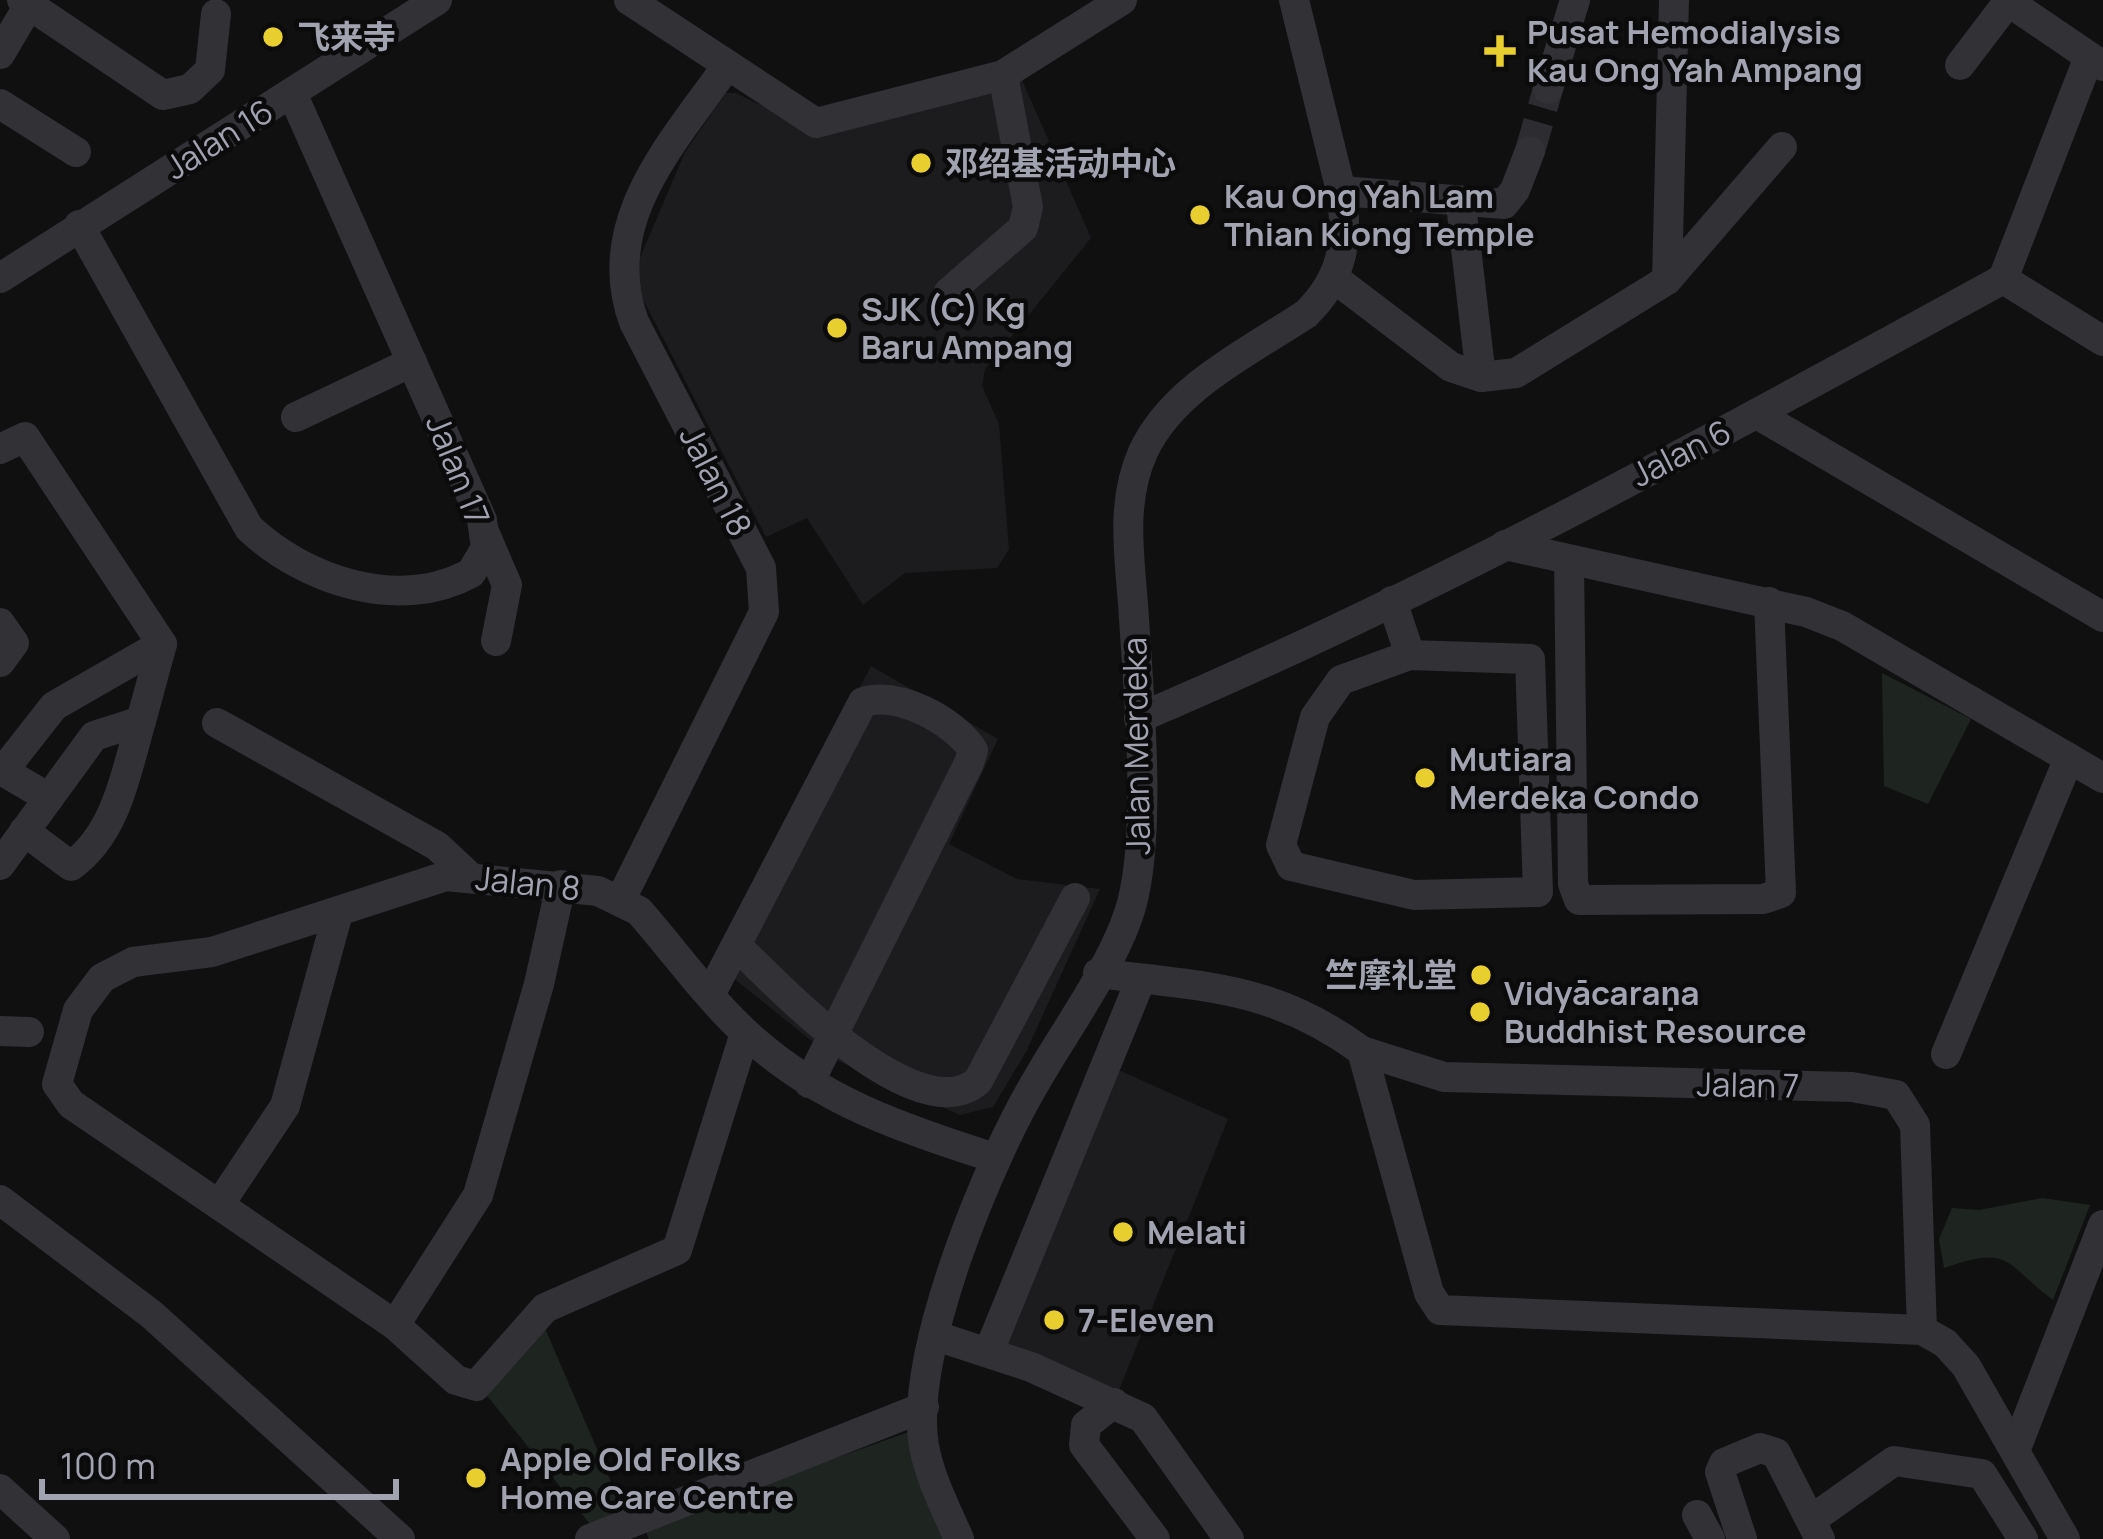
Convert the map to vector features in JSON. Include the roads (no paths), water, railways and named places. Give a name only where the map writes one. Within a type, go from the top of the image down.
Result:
[{"type":"street","name":"Jalan 16","points":[[0,278],[437,0]]},
{"type":"street","points":[[628,0],[816,123],[1003,75],[1103,4]]},
{"type":"street","points":[[1294,0],[1340,191],[1345,242],[1334,278],[1451,367],[1481,376],[1516,373],[1667,280],[1781,147]]},
{"type":"street","points":[[1548,88],[1575,0]]},
{"type":"street","points":[[1667,280],[1674,0]]},
{"type":"street","points":[[1960,65],[2007,1],[2096,62],[2002,279],[2103,341]]},
{"type":"street","points":[[0,54],[26,3],[163,94],[190,89],[210,70],[217,5]]},
{"type":"street","name":"Jalan 18","points":[[621,899],[764,612],[767,597],[761,568],[634,322],[624,284],[636,200],[726,67]]},
{"type":"street","points":[[950,292],[1023,228],[1028,207],[1003,75]]},
{"type":"street","name":"Jalan 17","points":[[79,225],[249,528],[266,544],[360,586],[417,590],[471,573],[486,548],[485,534],[292,93]]},
{"type":"street","points":[[0,104],[76,152]]},
{"type":"street","points":[[1340,191],[1462,205],[1504,204],[1515,190],[1530,151]]},
{"type":"street","points":[[1462,205],[1481,376]]},
{"type":"street","name":"Jalan Merdeka","points":[[959,1539],[924,1448],[924,1407],[936,1336],[995,1158],[1124,928],[1138,874],[1139,718],[1128,498],[1143,453],[1176,405],[1306,314],[1334,278]]},
{"type":"street","name":"Jalan 6","points":[[1139,718],[1505,544],[1757,414],[2002,279]]},
{"type":"street","points":[[296,417],[412,362]]},
{"type":"street","points":[[1757,414],[2103,616]]},
{"type":"street","points":[[0,449],[25,437],[162,644],[114,814],[81,859],[71,866],[61,863],[24,831]]},
{"type":"street","points":[[485,534],[507,585],[496,641]]},
{"type":"street","points":[[1505,544],[1769,602],[1842,626],[2103,778]]},
{"type":"street","points":[[1570,560],[1573,884],[1579,900],[1763,899],[1781,892],[1769,602]]},
{"type":"street","points":[[1392,601],[1410,656]]},
{"type":"street","points":[[0,623],[14,644],[0,662]]},
{"type":"street","points":[[49,798],[4,771],[54,706],[162,644]]},
{"type":"street","points":[[1410,656],[1530,659],[1538,892],[1414,895],[1291,866],[1281,845],[1315,717],[1341,680],[1410,656]]},
{"type":"street","points":[[712,993],[863,702],[895,698],[963,736],[973,750],[809,1083]]},
{"type":"street","points":[[0,865],[94,736],[141,722]]},
{"type":"street","points":[[217,723],[436,846],[468,875]]},
{"type":"street","points":[[1946,1054],[2069,758]]},
{"type":"street","name":"Jalan 8","points":[[219,1205],[71,1104],[57,1084],[78,1010],[102,978],[134,962],[212,952],[424,881],[468,875],[561,885],[621,899],[639,911],[745,1033],[809,1083],[899,1128],[995,1158]]},
{"type":"street","points":[[395,1325],[478,1196],[539,984],[561,885]]},
{"type":"street","points":[[738,947],[830,1038],[928,1090],[967,1091],[978,1081],[1076,898]]},
{"type":"street","points":[[338,913],[285,1106],[219,1205],[395,1325],[456,1380],[476,1386],[545,1308],[677,1250],[745,1033]]},
{"type":"street","name":"Jalan 7","points":[[1098,973],[1231,989],[1283,1003],[1362,1051],[1444,1077],[1852,1087],[1896,1095],[1915,1125],[1922,1330]]},
{"type":"street","points":[[989,1351],[1142,979]]},
{"type":"street","points":[[1362,1051],[1429,1293],[1440,1310],[1922,1330],[1945,1343],[1966,1366],[2065,1539]]},
{"type":"street","points":[[0,1200],[151,1314],[400,1539]]},
{"type":"street","points":[[2015,1451],[2103,1225]]},
{"type":"street","points":[[936,1336],[1031,1367],[1143,1418],[1229,1539]]},
{"type":"street","points":[[1114,1403],[1086,1425],[1084,1445],[1155,1539]]},
{"type":"street","points":[[590,1539],[636,1532],[924,1407]]},
{"type":"street","points":[[1742,1539],[1720,1472],[1724,1462],[1746,1451],[1776,1453],[1815,1530],[1894,1461],[1982,1474],[2023,1539]]},
{"type":"street","points":[[0,1489],[55,1539]]},
{"type":"tunnel","points":[[1530,151],[1548,89]]},
{"type":"place","name":"飞来寺","points":[[273,37]]},
{"type":"place","name":"Pusat Hemodialysis Kau Ong Yah Ampang","points":[[1500,51]]},
{"type":"place","name":"邓绍基活动中心","points":[[921,163]]},
{"type":"place","name":"Kau Ong Yah Lam Thian Kiong Temple","points":[[1200,215]]},
{"type":"place","name":"SJK (C) Kg Baru Ampang","points":[[837,328]]},
{"type":"place","name":"Mutiara Merdeka Condo","points":[[1425,778]]},
{"type":"place","name":"竺摩礼堂","points":[[1481,975]]},
{"type":"place","name":"Vidyācaraṇa Buddhist Resource","points":[[1480,1012]]},
{"type":"place","name":"Melati","points":[[1123,1232]]},
{"type":"place","name":"7-Eleven","points":[[1054,1320]]},
{"type":"place","name":"Apple Old Folks Home Care Centre","points":[[476,1478]]}]
